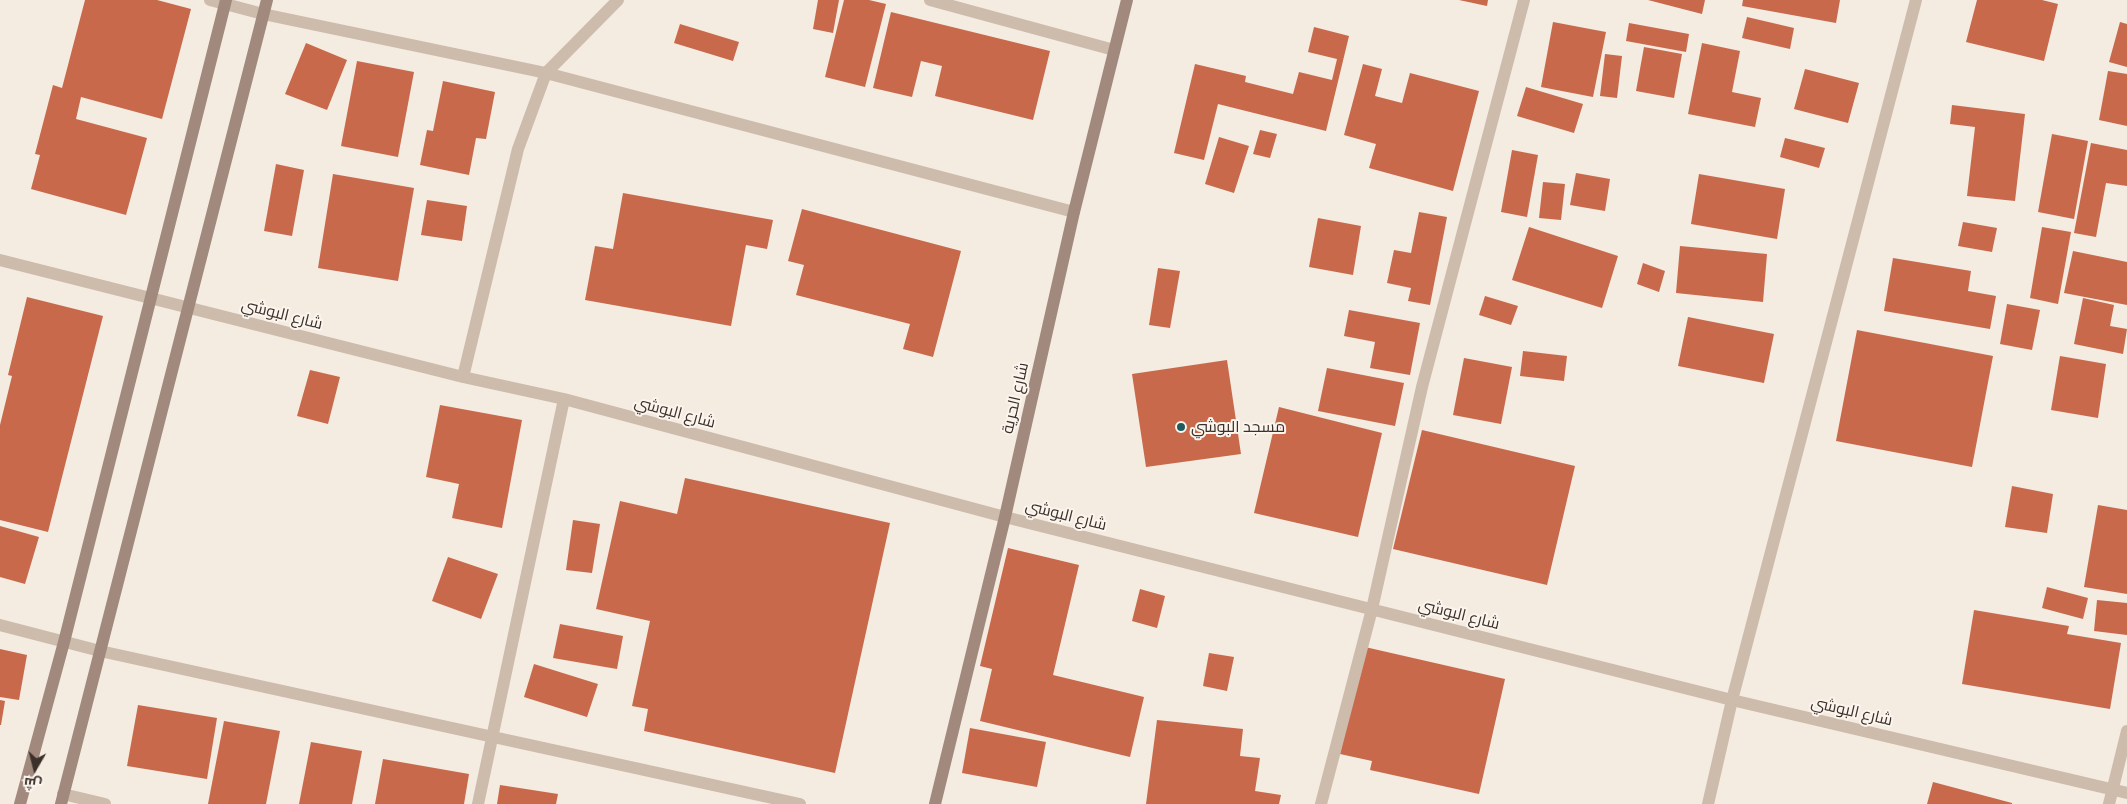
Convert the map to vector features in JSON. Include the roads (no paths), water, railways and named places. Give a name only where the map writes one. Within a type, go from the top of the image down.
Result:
[{"type":"street","points":[[210,0],[226,2],[263,14],[546,73],[1074,212]]},
{"type":"street","points":[[105,804],[62,799],[267,0]]},
{"type":"street","points":[[463,376],[518,149],[546,73],[618,0]]},
{"type":"street","points":[[930,0],[1114,50]]},
{"type":"street","name":"شارع الحرية","points":[[935,804],[1005,517],[1074,212],[1127,0]]},
{"type":"street","points":[[1321,804],[1372,609],[1422,387],[1524,0]]},
{"type":"street","points":[[1708,804],[1732,700],[1916,0]]},
{"type":"street","points":[[20,804],[64,642],[226,2]]},
{"type":"street","name":"شارع البوشي","points":[[0,260],[463,376],[564,398],[1005,517],[1732,700],[2127,793]]},
{"type":"street","points":[[478,804],[564,398]]},
{"type":"street","points":[[0,625],[64,642],[800,804]]},
{"type":"street","points":[[2109,804],[2127,731]]},
{"type":"place","name":"مسجد البوشي","points":[[1181,427]]}]
